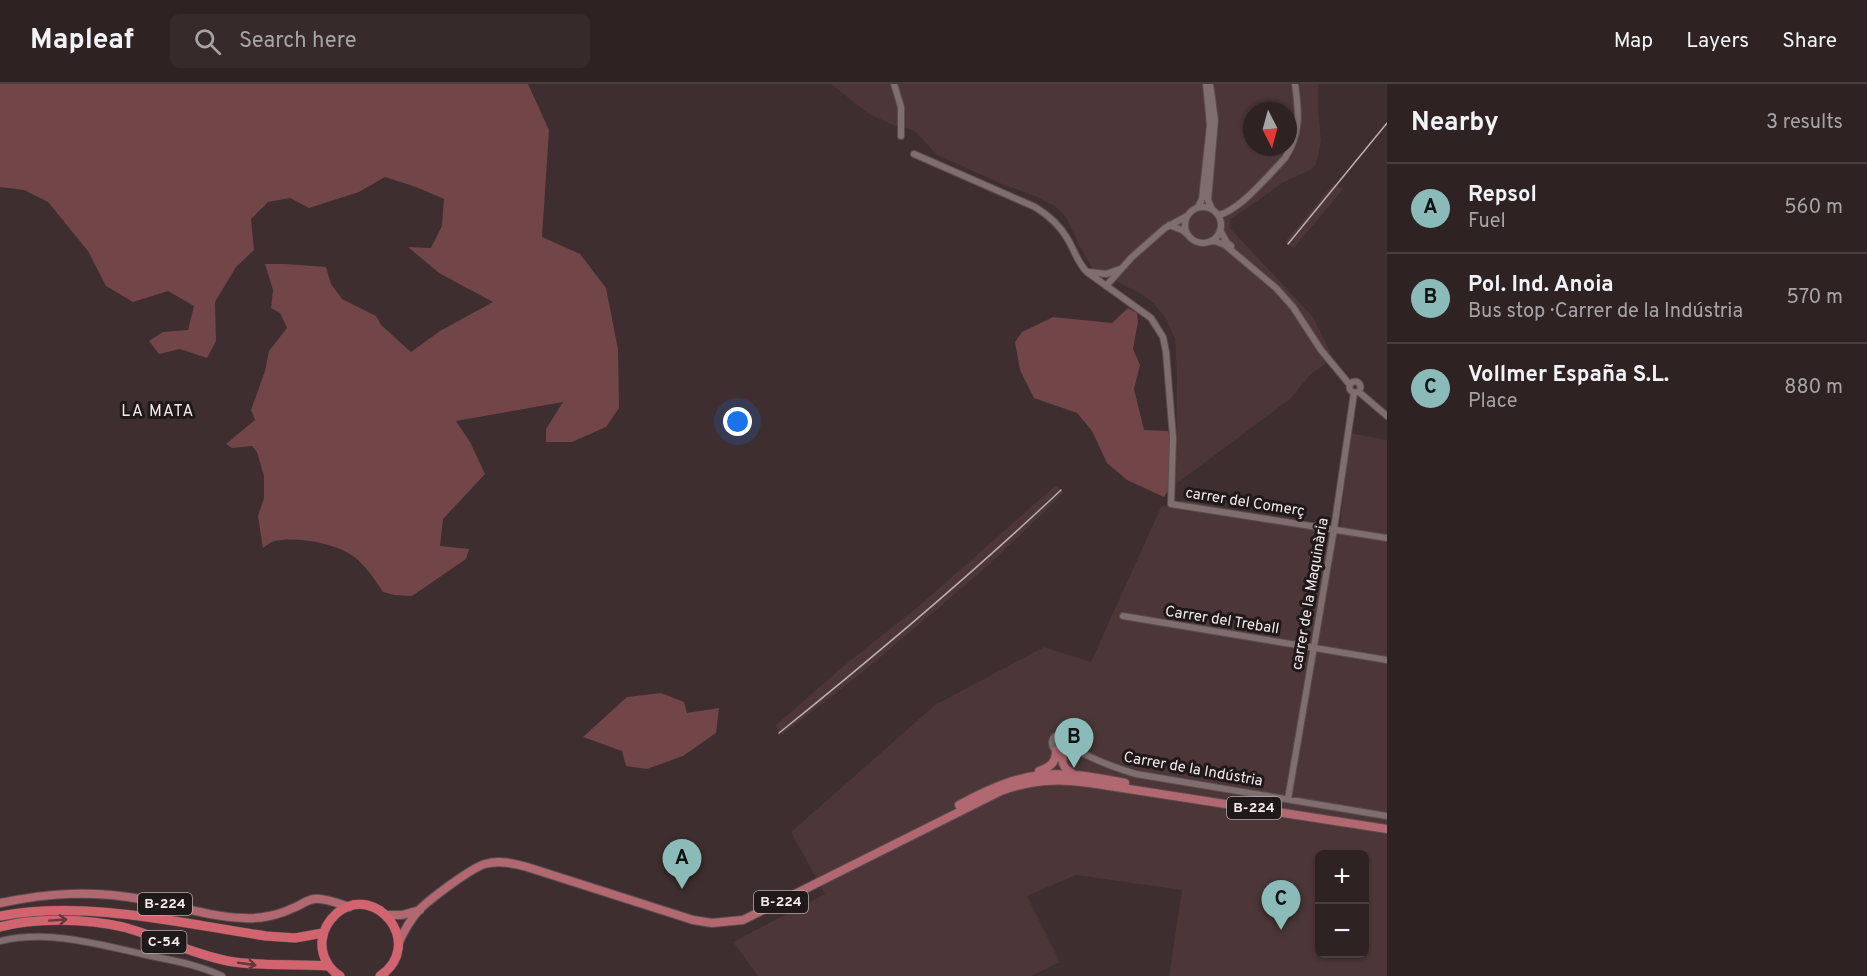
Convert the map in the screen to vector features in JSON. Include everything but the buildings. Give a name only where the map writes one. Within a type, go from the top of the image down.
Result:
[{"type":"highway","name":"B-224","points":[[349,907],[369,906],[386,915]]},
{"type":"highway","points":[[337,975],[328,966],[323,956],[321,945],[323,933],[332,917],[349,907]]},
{"type":"highway","name":"C-54","points":[[0,916],[28,911],[91,910],[266,936],[295,938],[323,933]]},
{"type":"highway","points":[[386,915],[397,932],[399,942]]},
{"type":"highway","name":"C-54","points":[[0,927],[72,919],[123,927],[227,961],[258,965],[328,966]]},
{"type":"highway","name":"B-224","points":[[380,976],[393,963],[398,953],[399,942]]},
{"type":"main road","points":[[1063,749],[1063,766],[1073,774]]},
{"type":"main road","points":[[1025,777],[1048,768],[1063,749]]},
{"type":"main road","name":"B-224","points":[[399,942],[420,910],[477,867],[496,862],[516,864],[687,918],[724,923],[751,917],[902,839],[981,794],[1025,777],[1073,774],[1107,779],[1197,799]]},
{"type":"main road","name":"B-224","points":[[902,839],[1001,791],[1041,780],[1074,780],[1387,829]]},
{"type":"main road","name":"B-224","points":[[0,903],[56,894],[89,892],[142,899],[219,916],[248,919],[275,914],[313,898],[349,907]]},
{"type":"main road","points":[[326,901],[332,917]]},
{"type":"main road","name":"B-224","points":[[386,915],[402,915],[420,910]]},
{"type":"street","points":[[894,84],[901,107],[902,136]]},
{"type":"street","points":[[1198,207],[1202,199],[1210,125],[1206,84]]},
{"type":"street","points":[[1210,84],[1215,120],[1208,201],[1218,215],[1220,231],[1227,243],[1278,285],[1296,305],[1324,349],[1351,384],[1350,389],[1358,391],[1387,413]]},
{"type":"street","points":[[1218,215],[1229,212],[1276,168],[1290,151],[1298,130],[1296,84]]},
{"type":"street","points":[[914,154],[1035,207],[1052,218],[1066,236],[1081,266],[1117,294]]},
{"type":"street","points":[[1105,285],[1169,225],[1198,207],[1212,209]]},
{"type":"street","points":[[1186,216],[1185,230],[1189,236]]},
{"type":"street","points":[[1169,225],[1182,230],[1194,241],[1215,241],[1225,245],[1276,288],[1293,307],[1321,350],[1351,384]]},
{"type":"street","points":[[1208,242],[1220,231]]},
{"type":"street","points":[[1087,272],[1106,274],[1120,269]]},
{"type":"street","points":[[1105,285],[1106,274]]},
{"type":"street","points":[[1114,278],[1117,294]]},
{"type":"street","name":"carrer del Comerç","points":[[1117,294],[1151,318],[1163,337],[1173,438],[1171,504],[1387,538]]},
{"type":"street","name":"carrer de la Maquinària","points":[[1288,799],[1358,391]]},
{"type":"street","name":"Carrer del Treball","points":[[1123,616],[1387,660]]},
{"type":"street","name":"Carrer de la Indústria","points":[[1063,749],[1136,774],[1387,816]]},
{"type":"street","points":[[0,941],[29,936],[66,938],[176,961],[207,969],[222,976]]},
{"type":"shaded area","points":[[0,84],[528,84],[549,130],[542,237],[580,254],[606,288],[618,349],[619,408],[606,427],[572,442],[546,442],[546,429],[563,402],[456,421],[470,442],[485,474],[443,519],[440,546],[469,549],[466,559],[412,596],[383,592],[361,563],[346,551],[336,547],[293,539],[275,541],[263,548],[258,516],[264,498],[264,476],[257,452],[252,446],[232,448],[226,444],[255,420],[251,410],[265,371],[269,351],[287,328],[280,313],[271,308],[273,290],[265,264],[326,267],[331,284],[342,299],[376,316],[381,325],[411,352],[440,331],[493,302],[439,273],[408,247],[431,248],[442,226],[444,199],[385,177],[359,192],[309,208],[290,198],[268,202],[251,219],[254,250],[236,267],[215,302],[216,341],[207,358],[180,349],[159,354],[149,341],[163,332],[188,330],[194,306],[168,291],[133,302],[106,286],[88,251],[48,202],[24,190],[0,187]]},
{"type":"shaded area","points":[[831,84],[1318,84],[1321,141],[1316,164],[1310,170],[1284,182],[1231,219],[1229,227],[1313,317],[1333,358],[1311,374],[1290,399],[1176,484],[1175,339],[1165,317],[1150,300],[1094,271],[1066,217],[1055,206],[936,154],[916,132],[895,126],[869,114]]},
{"type":"shaded area","points":[[1334,183],[1343,189],[1294,248],[1285,242]]},
{"type":"shaded area","points":[[1128,308],[1137,313],[1138,322],[1133,349],[1140,365],[1134,389],[1144,430],[1168,431],[1171,442],[1168,491],[1164,497],[1127,480],[1107,463],[1092,431],[1077,413],[1034,398],[1020,370],[1015,342],[1022,332],[1053,317],[1112,323]]},
{"type":"shaded area","points":[[1350,433],[1387,440],[1387,976],[1169,976],[1182,890],[1076,875],[1027,896],[1060,962],[1031,976],[758,976],[733,942],[825,894],[791,832],[935,705],[1044,647],[1091,662],[1161,507],[1183,500],[1340,528]]},
{"type":"shaded area","points":[[1056,485],[1064,493],[982,571],[864,671],[782,735],[775,726],[846,664],[919,606]]},
{"type":"shaded area","points":[[661,693],[684,702],[687,713],[719,708],[716,733],[683,756],[647,769],[626,766],[622,751],[583,737],[627,697]]},
{"type":"railway","points":[[1288,244],[1387,123]]},
{"type":"railway","points":[[779,733],[923,614],[1061,490]]},
{"type":"place","name":"Pol. Ind. Anoia","points":[[1074,768]]},
{"type":"place","name":"Repsol","points":[[682,889]]},
{"type":"place","name":"Vollmer España S.L.","points":[[1281,930]]},
{"type":"district","name":"LA MATA","points":[[158,412]]}]
